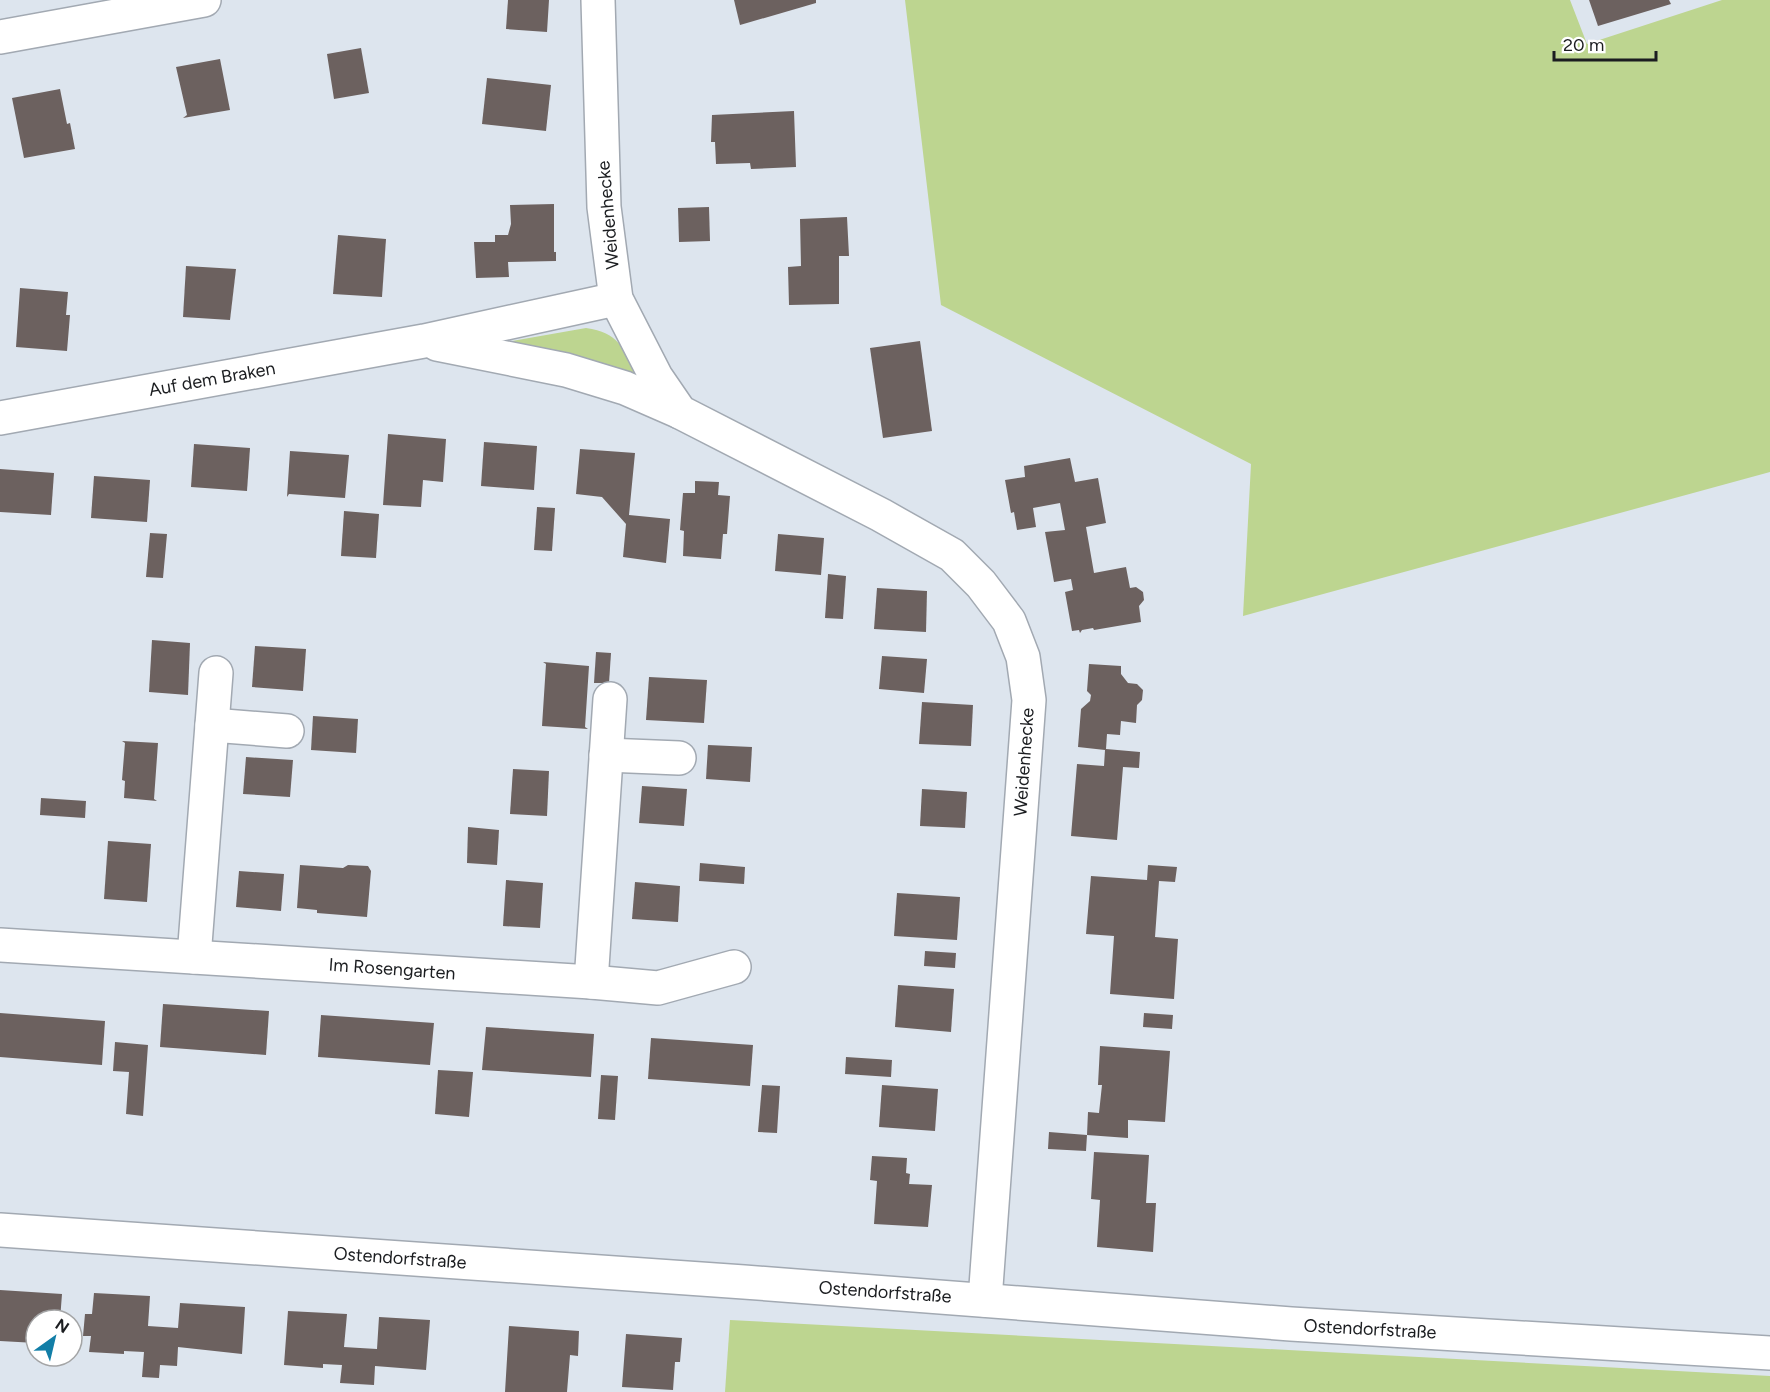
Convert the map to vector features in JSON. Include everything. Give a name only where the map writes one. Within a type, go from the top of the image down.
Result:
[{"type":"street","points":[[0,37],[204,0]]},
{"type":"street","name":"Weidenhecke","points":[[598,0],[604,207],[616,299],[656,377],[680,412]]},
{"type":"street","name":"Auf dem Braken","points":[[0,418],[424,341],[616,299]]},
{"type":"street","name":"Auf dem Braken","points":[[424,341],[566,370]]},
{"type":"street","name":"Weidenhecke","points":[[566,370],[625,388],[680,412],[881,514],[952,555],[981,584],[1009,621],[1023,657],[1029,700],[985,1300]]},
{"type":"street","points":[[194,957],[216,673]]},
{"type":"street","points":[[591,982],[610,699]]},
{"type":"street","points":[[212,724],[287,731]]},
{"type":"street","points":[[606,755],[679,758]]},
{"type":"street","name":"Im Rosengarten","points":[[0,945],[657,988],[734,967]]},
{"type":"street","name":"Ostendorfstraße","points":[[0,1230],[1291,1324],[1770,1353]]},
{"type":"green space","points":[[905,0],[1570,0],[1587,44],[1722,0],[1770,0],[1770,472],[1243,616],[1251,464],[941,305]]},
{"type":"green space","points":[[586,328],[597,330],[613,338],[623,349],[636,375],[509,343],[512,341]]},
{"type":"green space","points":[[730,1320],[1770,1376],[1770,1392],[725,1392]]},
{"type":"building","points":[[508,0],[549,0],[547,32],[506,29]]},
{"type":"building","points":[[734,0],[816,0],[816,3],[740,25]]},
{"type":"building","points":[[1589,0],[1669,0],[1671,4],[1598,26]]},
{"type":"building","points":[[361,48],[369,93],[334,99],[327,54]]},
{"type":"building","points":[[220,59],[230,110],[183,118],[187,115],[176,67]]},
{"type":"building","points":[[487,78],[551,85],[546,131],[482,124]]},
{"type":"building","points":[[60,89],[75,149],[24,158],[12,98]]},
{"type":"building","points":[[794,111],[796,167],[751,169],[750,163],[716,164],[715,142],[711,142],[712,115]]},
{"type":"building","points":[[554,204],[556,261],[508,262],[509,277],[476,278],[474,242],[495,242],[495,235],[508,235],[511,224],[510,205]]},
{"type":"building","points":[[709,207],[710,241],[679,242],[678,208]]},
{"type":"building","points":[[847,217],[849,256],[839,256],[839,304],[789,305],[788,267],[801,266],[800,219]]},
{"type":"building","points":[[338,235],[386,239],[382,297],[333,294]]},
{"type":"building","points":[[186,266],[236,269],[230,320],[183,317]]},
{"type":"building","points":[[20,288],[68,292],[66,315],[70,315],[67,351],[16,347]]},
{"type":"building","points":[[920,341],[932,431],[883,438],[870,348]]},
{"type":"building","points":[[388,434],[446,439],[443,482],[423,480],[421,507],[383,505]]},
{"type":"building","points":[[484,442],[537,446],[534,490],[481,486]]},
{"type":"building","points":[[194,444],[250,448],[247,491],[191,487]]},
{"type":"building","points":[[580,449],[635,453],[629,515],[670,519],[666,563],[623,557],[626,524],[602,497],[576,494]]},
{"type":"building","points":[[290,451],[349,455],[345,498],[289,494],[287,497]]},
{"type":"building","points":[[1070,458],[1075,482],[1098,478],[1106,523],[1086,527],[1094,573],[1126,567],[1130,588],[1136,587],[1143,592],[1144,600],[1139,606],[1141,622],[1094,630],[1093,628],[1082,630],[1080,633],[1079,630],[1072,631],[1065,592],[1073,590],[1071,579],[1054,582],[1045,532],[1065,530],[1060,503],[1033,508],[1036,527],[1017,530],[1014,512],[1011,513],[1005,480],[1025,477],[1024,466]]},
{"type":"building","points":[[0,469],[54,473],[51,515],[0,512]]},
{"type":"building","points":[[94,476],[150,480],[147,522],[91,518]]},
{"type":"building","points":[[695,481],[719,482],[718,495],[730,496],[727,534],[723,534],[721,559],[683,556],[684,531],[680,530],[683,493],[695,493]]},
{"type":"building","points":[[537,507],[555,508],[552,551],[534,550]]},
{"type":"building","points":[[344,511],[379,514],[376,558],[341,556]]},
{"type":"building","points":[[150,533],[167,534],[163,578],[146,577]]},
{"type":"building","points":[[778,534],[824,538],[821,575],[775,571]]},
{"type":"building","points":[[828,574],[846,576],[843,619],[825,618]]},
{"type":"building","points":[[877,588],[927,591],[926,632],[874,629]]},
{"type":"building","points":[[152,640],[190,643],[188,695],[149,692]]},
{"type":"building","points":[[255,646],[306,649],[303,691],[252,687]]},
{"type":"building","points":[[596,652],[611,653],[609,683],[594,683]]},
{"type":"building","points":[[882,656],[927,659],[924,693],[879,689]]},
{"type":"building","points":[[543,662],[589,666],[585,727],[588,729],[542,726],[546,664]]},
{"type":"building","points":[[1089,664],[1121,666],[1121,674],[1128,683],[1137,684],[1143,690],[1142,700],[1137,705],[1136,723],[1121,721],[1120,735],[1107,734],[1106,749],[1140,752],[1139,768],[1123,767],[1117,840],[1071,836],[1077,764],[1104,766],[1105,750],[1078,747],[1081,709],[1090,701],[1091,695],[1087,691]]},
{"type":"building","points":[[649,677],[707,680],[704,723],[646,720]]},
{"type":"building","points":[[922,702],[973,705],[971,746],[919,744]]},
{"type":"building","points":[[313,716],[358,719],[356,753],[311,750]]},
{"type":"building","points":[[122,741],[158,743],[154,799],[157,801],[124,798],[125,781],[122,780],[125,743]]},
{"type":"building","points":[[708,745],[752,747],[750,782],[706,779]]},
{"type":"building","points":[[246,757],[293,760],[290,797],[243,794]]},
{"type":"building","points":[[513,769],[549,771],[547,816],[510,814]]},
{"type":"building","points":[[642,786],[687,789],[684,826],[639,823]]},
{"type":"building","points":[[922,789],[967,792],[965,828],[920,826]]},
{"type":"building","points":[[41,798],[86,801],[85,818],[40,815]]},
{"type":"building","points":[[468,827],[499,830],[497,865],[467,863]]},
{"type":"building","points":[[108,841],[151,844],[147,902],[104,899]]},
{"type":"building","points":[[700,863],[745,867],[744,884],[699,881]]},
{"type":"building","points":[[300,865],[343,868],[348,865],[368,866],[371,871],[367,917],[317,913],[317,910],[297,908]]},
{"type":"building","points":[[1148,865],[1177,867],[1175,882],[1159,881],[1155,937],[1178,939],[1174,999],[1110,994],[1114,936],[1086,934],[1091,876],[1147,880]]},
{"type":"building","points":[[239,871],[284,874],[281,911],[236,907]]},
{"type":"building","points":[[506,880],[543,883],[540,928],[503,926]]},
{"type":"building","points":[[635,882],[680,886],[678,922],[632,919]]},
{"type":"building","points":[[897,893],[960,897],[957,940],[894,936]]},
{"type":"building","points":[[925,951],[956,953],[955,968],[924,966]]},
{"type":"building","points":[[898,985],[954,989],[951,1032],[895,1027]]},
{"type":"building","points":[[163,1004],[269,1011],[266,1055],[160,1047]]},
{"type":"building","points":[[0,1013],[105,1021],[102,1065],[0,1057]]},
{"type":"building","points":[[1144,1013],[1173,1015],[1172,1029],[1143,1027]]},
{"type":"building","points":[[321,1015],[434,1023],[430,1065],[318,1057]]},
{"type":"building","points":[[486,1027],[594,1034],[591,1077],[482,1070]]},
{"type":"building","points":[[651,1038],[753,1045],[750,1086],[648,1079]]},
{"type":"building","points":[[115,1042],[148,1045],[143,1116],[126,1114],[129,1072],[113,1071]]},
{"type":"building","points":[[1100,1046],[1170,1051],[1165,1122],[1128,1120],[1128,1138],[1087,1135],[1088,1112],[1099,1113],[1102,1085],[1098,1085]]},
{"type":"building","points":[[846,1057],[892,1060],[891,1077],[845,1074]]},
{"type":"building","points":[[438,1070],[473,1072],[469,1117],[435,1114]]},
{"type":"building","points":[[601,1075],[618,1076],[615,1120],[598,1119]]},
{"type":"building","points":[[762,1085],[780,1086],[777,1133],[758,1132]]},
{"type":"building","points":[[882,1085],[938,1089],[935,1131],[879,1127]]},
{"type":"building","points":[[1049,1132],[1087,1135],[1086,1151],[1048,1149]]},
{"type":"building","points":[[1094,1152],[1149,1155],[1146,1203],[1156,1203],[1153,1252],[1097,1247],[1100,1200],[1091,1199]]},
{"type":"building","points":[[872,1156],[907,1158],[906,1173],[910,1174],[909,1184],[932,1185],[928,1227],[874,1224],[877,1181],[870,1180]]},
{"type":"building","points":[[0,1290],[62,1294],[61,1308],[24,1308],[24,1342],[0,1341]]},
{"type":"building","points":[[94,1293],[150,1296],[148,1326],[178,1328],[180,1303],[245,1307],[242,1354],[178,1347],[177,1366],[160,1365],[159,1378],[142,1377],[144,1352],[124,1351],[124,1354],[89,1352],[91,1336],[84,1336],[84,1325],[85,1314],[92,1314]]},
{"type":"building","points":[[288,1311],[347,1314],[344,1347],[377,1349],[379,1317],[430,1320],[426,1370],[375,1366],[374,1385],[340,1383],[342,1365],[323,1364],[323,1368],[284,1365]]},
{"type":"building","points":[[509,1326],[579,1331],[578,1356],[570,1355],[567,1392],[505,1392]]},
{"type":"building","points":[[626,1334],[682,1338],[680,1362],[675,1362],[673,1390],[622,1387]]}]
